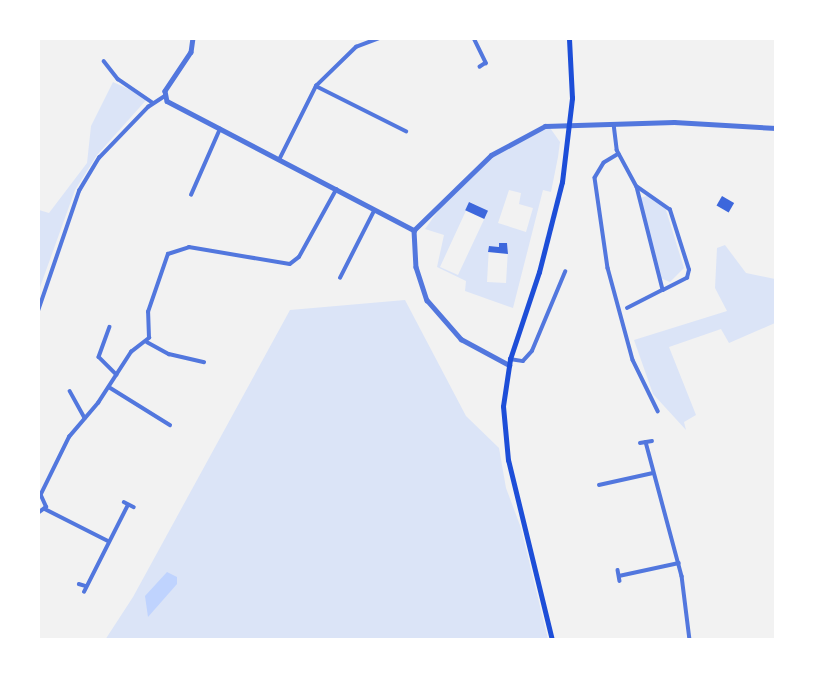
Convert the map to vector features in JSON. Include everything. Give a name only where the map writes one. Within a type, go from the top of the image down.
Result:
[{"type":"highway","points":[[552,639],[506,449],[503,407],[509,362],[557,204],[570,124],[569,38]]},
{"type":"street","points":[[38,311],[79,191],[99,158],[153,103],[165,96],[191,52],[193,38]]},
{"type":"street","points":[[279,160],[316,86],[356,47],[379,38]]},
{"type":"street","points":[[474,38],[485,64],[480,67]]},
{"type":"street","points":[[104,61],[118,79],[153,103]]},
{"type":"street","points":[[316,86],[406,131]]},
{"type":"street","points":[[165,96],[220,129],[414,230]]},
{"type":"street","points":[[614,124],[619,154],[637,187],[663,290]]},
{"type":"street","points":[[414,230],[507,144],[545,126],[614,124],[775,128]]},
{"type":"street","points":[[191,195],[220,129]]},
{"type":"street","points":[[619,154],[604,163],[595,178],[608,268],[634,360],[658,411]]},
{"type":"street","points":[[627,308],[687,278],[689,270],[670,210],[637,187]]},
{"type":"street","points":[[38,528],[38,514],[45,509],[46,501],[39,496],[57,458],[131,352],[147,342],[151,334],[148,312],[171,251],[189,247],[290,264],[299,257],[336,190]]},
{"type":"street","points":[[340,278],[374,211]]},
{"type":"street","points":[[414,230],[416,267],[427,300],[461,339],[509,362],[523,361],[532,351],[565,272]]},
{"type":"street","points":[[110,327],[99,357],[117,375]]},
{"type":"street","points":[[147,342],[169,354],[204,362]]},
{"type":"street","points":[[109,387],[170,425]]},
{"type":"street","points":[[69,391],[85,418]]},
{"type":"street","points":[[640,443],[649,441],[653,473],[679,563],[690,639]]},
{"type":"street","points":[[599,485],[653,473]]},
{"type":"street","points":[[84,592],[126,503],[134,508]]},
{"type":"street","points":[[45,509],[108,541]]},
{"type":"street","points":[[619,576],[679,563]]},
{"type":"street","points":[[79,584],[86,586]]},
{"type":"shaded area","points":[[113,82],[148,98],[97,155],[75,190],[39,290],[39,210],[49,213],[87,163],[91,126]]},
{"type":"shaded area","points":[[548,125],[560,142],[551,192],[543,190],[513,308],[465,291],[466,281],[437,267],[444,235],[425,229],[456,186],[491,155]],"holes":[[[509,190],[521,193],[519,204],[533,208],[526,232],[498,223]],[[470,202],[488,211],[458,275],[440,267]],[[499,243],[507,243],[506,283],[487,282],[489,246],[499,247]]]},
{"type":"shaded area","points":[[650,195],[665,207],[684,268],[670,282],[660,278],[640,198]]},
{"type":"shaded area","points":[[725,245],[746,273],[775,279],[775,323],[729,343],[721,329],[669,347],[696,415],[684,422],[686,430],[653,394],[634,340],[727,311],[715,288],[717,248]]},
{"type":"shaded area","points":[[405,300],[466,416],[499,448],[506,488],[521,528],[548,639],[105,640],[133,597],[290,310]]},
{"type":"water","points":[[167,572],[177,577],[177,584],[148,617],[145,596]]},
{"type":"building","points":[[722,196],[734,203],[729,213],[716,206]]},
{"type":"building","points":[[469,202],[488,211],[484,219],[465,210]]},
{"type":"building","points":[[499,243],[507,243],[508,254],[488,252],[489,246],[499,247]]}]
